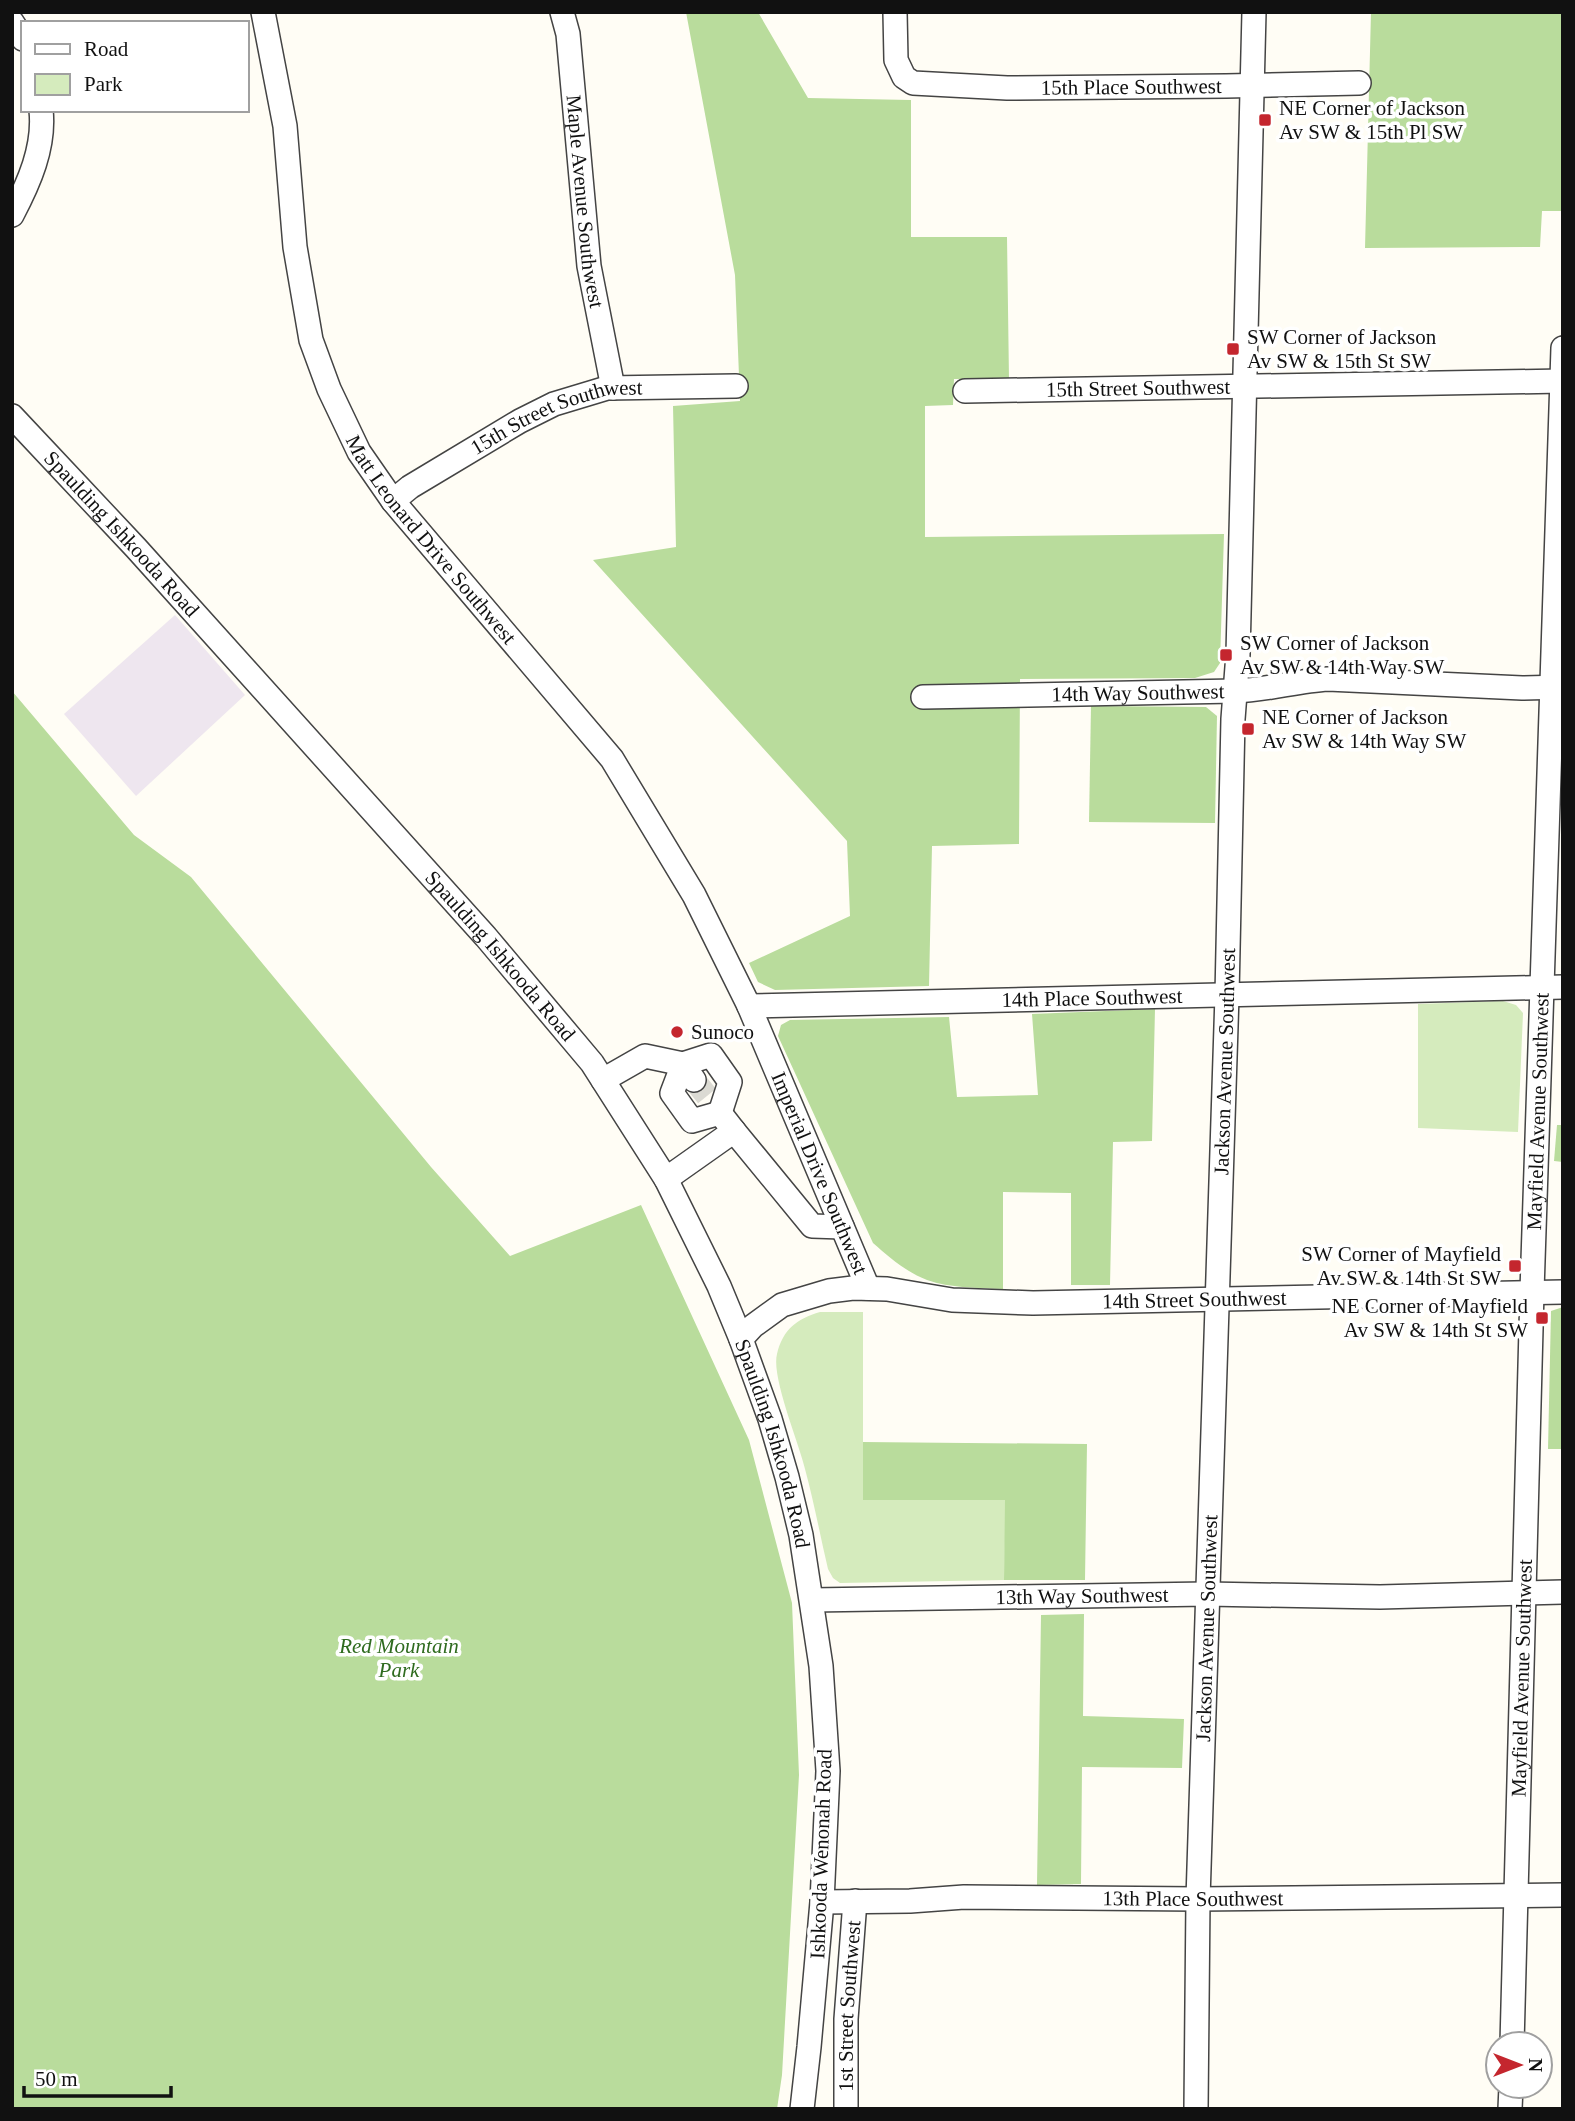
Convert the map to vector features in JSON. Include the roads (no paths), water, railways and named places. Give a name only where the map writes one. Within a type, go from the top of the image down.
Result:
[{"type":"street","name":"Matt Leonard Drive Southwest","points":[[263,12],[285,126],[295,247],[311,340],[329,389],[359,452],[393,500],[612,759],[694,895],[749,1006]]},
{"type":"street","name":"Maple Avenue Southwest","points":[[562,12],[568,34],[589,266],[613,388]]},
{"type":"street","name":"15th Place Southwest","points":[[895,12],[896,60],[904,77],[913,83],[1006,88],[1359,83]]},
{"type":"street","name":"Jackson Avenue Southwest","points":[[1196,2109],[1198,1899],[1238,654],[1254,12]]},
{"type":"street","points":[[12,215],[27,185],[38,152],[41,112]]},
{"type":"street","name":"Mayfield Avenue Southwest","points":[[1512,2030],[1532,1291],[1553,988],[1563,348]]},
{"type":"street","name":"15th Street Southwest","points":[[965,391],[1562,381]]},
{"type":"street","name":"15th Street Southwest","points":[[393,500],[520,421],[554,404],[613,388],[736,386]]},
{"type":"street","name":"Spaulding Ishkooda Road","points":[[12,416],[136,548],[486,937],[592,1063],[666,1179],[719,1286],[741,1339],[770,1419],[787,1477],[801,1535],[812,1600]]},
{"type":"street","name":"14th Way Southwest","points":[[923,696],[1235,691],[1270,688],[1301,680],[1328,679],[1522,688],[1558,687]]},
{"type":"street","name":"14th Place Southwest","points":[[749,1006],[1553,988]]},
{"type":"street","name":"Imperial Drive Southwest","points":[[741,1339],[782,1305],[829,1291],[868,1288],[749,1006]]},
{"type":"street","points":[[603,1080],[645,1056],[701,1088],[812,1226],[842,1227]]},
{"type":"street","points":[[666,1179],[734,1131]]},
{"type":"street","name":"14th Street Southwest","points":[[868,1288],[975,1303],[1563,1292]]},
{"type":"street","name":"13th Way Southwest","points":[[812,1600],[1207,1594],[1380,1597],[1563,1592]]},
{"type":"street","name":"Ishkooda Wenonah Road","points":[[802,2109],[822,1902],[828,1771],[821,1666],[812,1600]]},
{"type":"street","name":"13th Place Southwest","points":[[822,1902],[964,1897],[1198,1899],[1563,1895]]},
{"type":"street","name":"1st Street Southwest","points":[[846,2109],[846,2019],[855,1901]]},
{"type":"tunnel","points":[[694,1080],[707,1096]]},
{"type":"place","name":"NE Corner of Jackson Av SW & 15th Pl SW","points":[[1265,120]]},
{"type":"place","name":"SW Corner of Jackson Av SW & 15th St SW","points":[[1233,349]]},
{"type":"place","name":"SW Corner of Jackson Av SW & 14th Way SW","points":[[1226,655]]},
{"type":"place","name":"NE Corner of Jackson Av SW & 14th Way SW","points":[[1248,729]]},
{"type":"place","name":"Sunoco","points":[[677,1032]]},
{"type":"place","name":"SW Corner of Mayfield Av SW & 14th St SW","points":[[1515,1266]]},
{"type":"place","name":"NE Corner of Mayfield Av SW & 14th St SW","points":[[1542,1318]]},
{"type":"park label","name":"Red Mountain Park","points":[[399,1658]]}]
